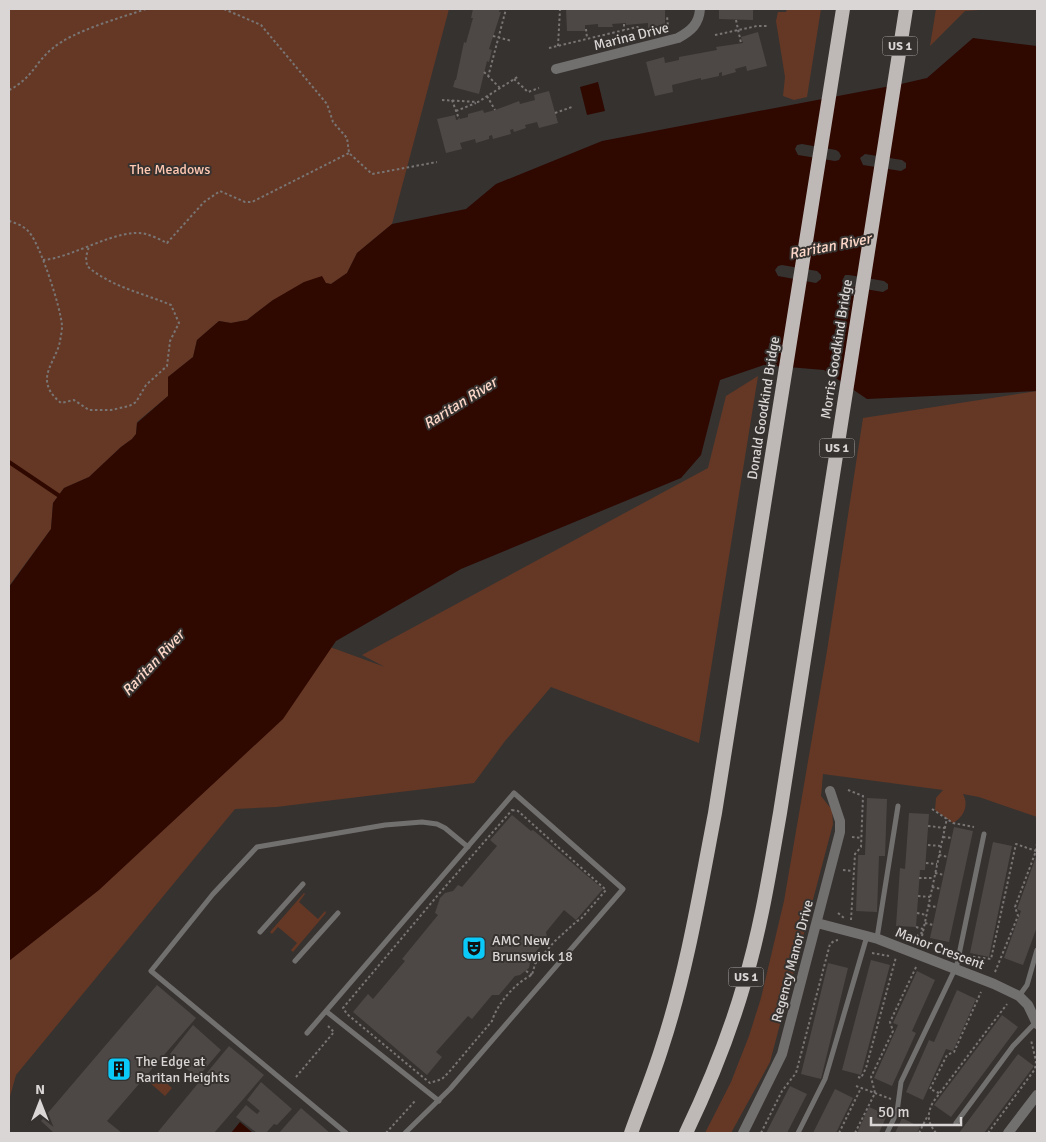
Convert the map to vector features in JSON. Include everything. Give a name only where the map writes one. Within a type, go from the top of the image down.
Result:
[{"type":"highway","name":"Donald Goodkind Bridge","points":[[631,1133],[662,1046],[679,987],[715,813],[843,9]]},
{"type":"highway","name":"Morris Goodkind Bridge","points":[[686,1133],[705,1095],[723,1050],[745,984],[759,925],[780,813],[906,9]]},
{"type":"street","name":"Marina Drive","points":[[556,69],[678,38],[690,32],[698,22],[700,10]]},
{"type":"street","name":"Regency Manor Drive","points":[[743,1133],[782,1054],[817,923],[840,832],[840,821],[830,791]]},
{"type":"street","name":"Manor Crescent","points":[[817,923],[872,937],[1019,996]]},
{"type":"street","points":[[1019,996],[1028,1005],[1037,1023]]},
{"type":"street","points":[[1008,1133],[1037,1095]]},
{"type":"lane","points":[[308,1033],[514,793],[623,889],[439,1101],[405,1133]]},
{"type":"lane","points":[[798,1133],[825,1079],[872,937],[898,806]]},
{"type":"lane","points":[[346,1133],[151,972],[213,894],[257,847],[385,825],[422,822],[437,824],[445,828],[468,847]]},
{"type":"lane","points":[[887,1133],[897,1112],[901,1082],[955,969],[984,834]]},
{"type":"lane","points":[[260,932],[303,884]]},
{"type":"lane","points":[[295,961],[338,913]]},
{"type":"lane","points":[[1019,996],[1027,984],[1037,950]]},
{"type":"lane","points":[[327,1012],[439,1101]]},
{"type":"lane","points":[[956,1123],[1013,1046],[1037,1023]]},
{"type":"path","points":[[9,90],[21,84],[51,49],[64,39],[146,9]]},
{"type":"path","points":[[224,9],[262,25],[327,104],[333,122],[346,138],[349,153],[372,174],[437,162]]},
{"type":"path","points":[[488,77],[506,9]]},
{"type":"path","points":[[558,46],[560,9]]},
{"type":"path","points":[[549,48],[637,27],[646,31],[666,29],[668,27],[667,16]]},
{"type":"path","points":[[736,20],[741,44]]},
{"type":"path","points":[[624,24],[624,30]]},
{"type":"path","points":[[587,25],[587,38]]},
{"type":"path","points":[[715,36],[757,26],[767,26]]},
{"type":"path","points":[[646,31],[647,38]]},
{"type":"path","points":[[493,36],[512,42]]},
{"type":"path","points":[[484,72],[500,88]]},
{"type":"path","points":[[456,111],[478,102],[519,76]]},
{"type":"path","points":[[514,79],[528,92],[539,88]]},
{"type":"path","points":[[487,96],[495,110]]},
{"type":"path","points":[[442,100],[478,102]]},
{"type":"path","points":[[452,100],[459,119]]},
{"type":"path","points":[[555,113],[572,107]]},
{"type":"path","points":[[43,260],[63,257],[77,249],[123,235],[146,234],[167,243],[204,202],[220,191],[245,202],[252,202],[349,153]]},
{"type":"path","points":[[9,221],[20,225],[28,231],[36,242],[58,304],[62,326],[60,342],[47,378],[48,387],[54,397],[61,403],[74,400],[90,410],[111,410],[129,406],[136,402],[146,385],[166,366],[170,342],[179,323],[171,305],[116,284],[98,275],[87,266],[86,257],[89,246]]},
{"type":"path","points":[[838,913],[844,918],[851,920],[855,854],[861,848],[863,796],[848,790]]},
{"type":"path","points":[[932,809],[953,823],[974,827]]},
{"type":"path","points":[[512,810],[518,811],[606,890],[580,920],[555,941],[535,964],[532,975],[523,979],[502,1002],[495,1011],[492,1021],[442,1079],[430,1084],[347,1014],[343,1008],[512,810]]},
{"type":"path","points":[[921,941],[947,818]]},
{"type":"path","points":[[928,826],[945,828]]},
{"type":"path","points":[[852,837],[861,838]]},
{"type":"path","points":[[943,837],[952,838]]},
{"type":"path","points":[[965,956],[991,959],[1016,844],[1036,851]]},
{"type":"path","points":[[995,972],[1018,916],[1015,907],[1037,844]]},
{"type":"path","points":[[928,845],[941,846]]},
{"type":"path","points":[[939,855],[948,856]]},
{"type":"path","points":[[926,863],[937,864]]},
{"type":"path","points":[[843,870],[854,871]]},
{"type":"path","points":[[935,873],[944,875]]},
{"type":"path","points":[[920,878],[934,878]]},
{"type":"path","points":[[932,887],[941,889]]},
{"type":"path","points":[[918,896],[930,898]]},
{"type":"path","points":[[928,906],[937,908]]},
{"type":"path","points":[[917,913],[926,915]]},
{"type":"path","points":[[925,922],[933,924]]},
{"type":"path","points":[[916,927],[923,930]]},
{"type":"path","points":[[912,939],[923,930]]},
{"type":"path","points":[[761,1133],[782,1091],[796,1073],[830,944],[841,940]]},
{"type":"path","points":[[858,1077],[861,1078],[866,1068],[896,957]]},
{"type":"path","points":[[855,1133],[875,1093],[872,1077],[893,1031],[890,1022],[917,965]]},
{"type":"path","points":[[526,971],[532,975]]},
{"type":"path","points":[[939,1094],[930,1090],[947,1055],[954,1052],[981,992]]},
{"type":"path","points":[[919,1133],[929,1110],[939,1094],[1007,1003]]},
{"type":"path","points":[[296,1077],[334,1032],[328,1026]]},
{"type":"path","points":[[988,1133],[1035,1069],[1036,1061],[1030,1038]]},
{"type":"path","points":[[856,1086],[892,1100]]},
{"type":"path","points":[[839,1133],[861,1088]]},
{"type":"path","points":[[386,1133],[415,1101]]},
{"type":"path","points":[[928,1115],[930,1126],[936,1133]]},
{"type":"green space","name":"The Meadows","points":[[9,9],[449,9],[392,224],[357,253],[347,273],[331,284],[326,283],[273,300],[247,320],[231,323],[219,321],[197,340],[193,357],[168,377],[168,396],[137,422],[136,434],[132,439],[89,477],[64,488],[53,503],[51,529],[9,586]]},
{"type":"green space","points":[[787,9],[821,9],[807,97],[794,100],[783,96],[785,77],[776,21],[778,12],[786,12]]},
{"type":"green space","points":[[936,9],[995,9],[965,11],[930,46]]},
{"type":"green space","points":[[758,376],[699,743],[551,687],[505,741],[474,783],[276,807],[235,809],[16,1075],[9,1100],[9,924],[330,647],[385,667],[362,655],[708,468],[726,396]]},
{"type":"green space","points":[[1037,391],[1037,817],[979,797],[963,794],[966,802],[963,814],[953,823],[935,810],[936,798],[943,790],[823,774],[821,796],[832,810],[833,824],[770,1062],[731,1133],[705,1133],[731,1082],[749,1036],[761,998],[784,901],[827,651],[863,418]]},
{"type":"green space","points":[[304,893],[299,902],[318,919],[325,911],[326,913],[293,952],[291,950],[297,943],[278,927],[272,934],[270,932]]},
{"type":"green space","points":[[156,1074],[172,1088],[165,1096],[149,1082]]},
{"type":"water","name":"Raritan River","points":[[973,38],[1037,46],[1037,391],[867,399],[824,370],[764,365],[720,380],[701,455],[681,478],[461,569],[336,641],[283,719],[99,890],[9,961],[9,587],[51,529],[53,503],[64,488],[89,477],[132,439],[136,434],[137,423],[168,396],[168,377],[193,357],[197,340],[219,321],[231,323],[247,320],[273,300],[304,282],[322,276],[326,283],[331,284],[347,273],[357,253],[392,224],[466,209],[496,184],[602,141],[927,78]]},
{"type":"water","points":[[598,82],[605,111],[587,115],[580,87]]},
{"type":"water","points":[[240,1122],[253,1133],[231,1133]]},
{"type":"pier","points":[[802,144],[836,150],[841,156],[839,160],[835,161],[798,155],[795,149],[797,145]]},
{"type":"pier","points":[[865,154],[902,160],[906,163],[906,168],[901,171],[863,165],[860,158]]},
{"type":"pier","points":[[782,265],[817,271],[821,275],[821,279],[816,283],[778,276],[775,270],[778,266]]},
{"type":"pier","points":[[845,275],[884,281],[888,284],[888,289],[883,292],[847,286],[842,281]]},
{"type":"building","points":[[473,9],[500,9],[499,12],[501,12],[489,49],[492,50],[489,62],[487,61],[479,94],[453,87],[464,42],[466,43],[473,18],[471,18]]},
{"type":"building","points":[[566,9],[665,9],[665,28],[648,28],[648,23],[626,25],[626,23],[612,24],[613,27],[598,27],[598,24],[585,25],[585,31],[567,31]]},
{"type":"building","points":[[719,9],[753,9],[753,20],[719,19]]},
{"type":"building","points":[[758,32],[767,66],[747,71],[746,66],[735,69],[736,72],[722,76],[722,72],[719,73],[719,76],[672,85],[673,92],[655,96],[646,62],[664,57],[665,63],[679,60],[679,57],[717,50],[716,47],[743,43],[741,37]]},
{"type":"building","points":[[549,91],[558,123],[539,128],[537,122],[525,125],[526,128],[514,132],[513,129],[510,130],[511,134],[493,139],[492,135],[489,136],[489,139],[476,143],[475,139],[460,143],[462,149],[446,153],[437,119],[455,115],[456,120],[468,117],[468,114],[483,110],[484,113],[519,101],[520,104],[535,100],[534,95]]},
{"type":"building","points":[[867,798],[887,799],[885,856],[879,856],[877,912],[856,911],[858,855],[865,855]]},
{"type":"building","points":[[909,813],[929,814],[925,870],[920,870],[916,927],[896,926],[900,868],[905,869]]},
{"type":"building","name":"AMC New Brunswick 18","points":[[512,815],[531,831],[533,830],[603,889],[576,920],[564,910],[546,932],[547,938],[531,958],[529,968],[520,975],[515,976],[499,995],[492,995],[472,1019],[468,1016],[436,1052],[442,1057],[427,1075],[353,1012],[368,994],[373,999],[405,961],[402,959],[438,915],[435,913],[440,898],[445,893],[453,891],[458,885],[462,887],[497,846],[490,840]]},
{"type":"building","points":[[954,827],[973,831],[949,942],[930,938]]},
{"type":"building","points":[[993,842],[1012,846],[989,957],[970,953]]},
{"type":"building","points":[[1037,854],[1037,927],[1023,965],[1004,958],[1021,911],[1017,909]]},
{"type":"building","points":[[871,960],[890,965],[861,1075],[842,1070]]},
{"type":"building","points":[[828,963],[848,968],[821,1079],[801,1074]]},
{"type":"building","points":[[917,971],[935,980],[912,1031],[916,1033],[892,1086],[874,1078],[898,1025],[893,1023]]},
{"type":"building","name":"The Edge at Raritan Heights","points":[[157,985],[196,1018],[107,1121],[122,1133],[54,1133],[41,1121]]},
{"type":"building","points":[[957,990],[976,999],[953,1051],[946,1049],[923,1100],[906,1092],[929,1040],[934,1042]]},
{"type":"building","points":[[1002,1015],[1018,1027],[951,1117],[934,1105]]},
{"type":"building","points":[[193,1025],[221,1050],[197,1078],[170,1054]]},
{"type":"building","name":"The Edge at Raritan Heights","points":[[229,1046],[264,1075],[214,1133],[157,1133]]},
{"type":"building","points":[[1018,1054],[1034,1066],[984,1133],[959,1133]]},
{"type":"building","points":[[261,1082],[292,1109],[277,1125],[274,1124],[266,1133],[257,1133],[236,1117],[246,1105],[257,1114],[260,1111],[247,1100]]},
{"type":"building","points":[[790,1086],[807,1094],[787,1133],[766,1133]]},
{"type":"building","points":[[835,1089],[853,1098],[836,1133],[813,1133]]},
{"type":"building","points":[[869,1107],[887,1115],[879,1133],[857,1133]]},
{"type":"building","points":[[301,1108],[330,1133],[279,1133]]},
{"type":"building","points":[[902,1118],[920,1127],[917,1133],[895,1133]]},
{"type":"waterway","points":[[9,462],[61,497]]},
{"type":"place","name":"AMC New Brunswick 18","points":[[474,948]]},
{"type":"place","name":"The Edge at Raritan Heights","points":[[119,1069]]}]
